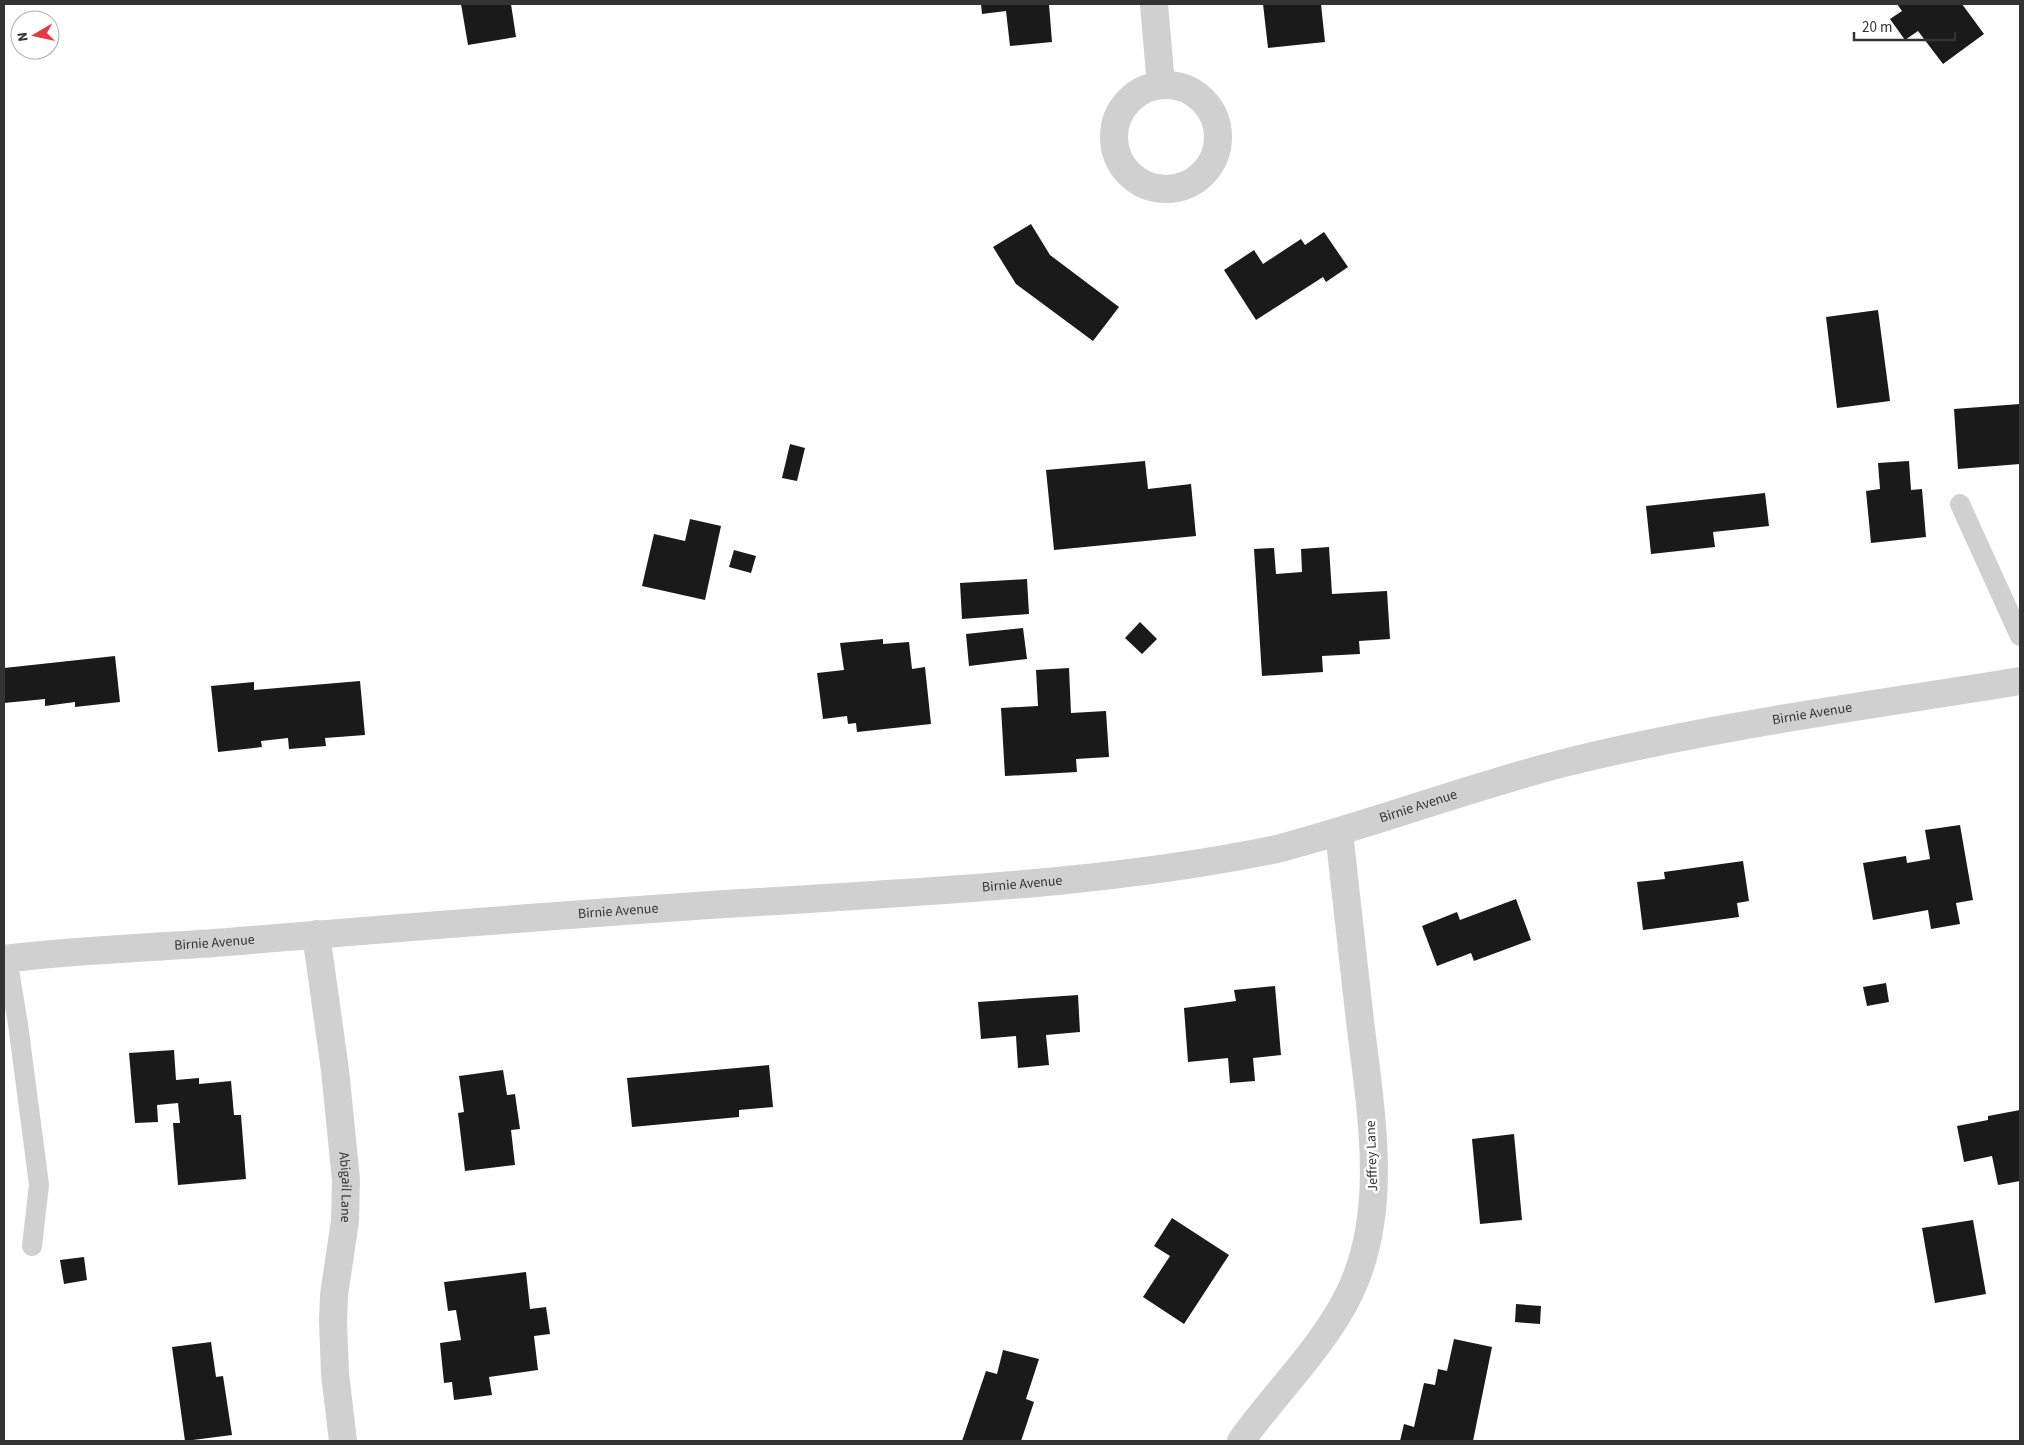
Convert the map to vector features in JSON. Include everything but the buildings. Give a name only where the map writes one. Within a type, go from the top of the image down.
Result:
[{"type":"street","points":[[1154,4],[1161,85]]},
{"type":"street","name":"Birnie Avenue","points":[[5,958],[50,953],[212,943],[626,910],[1064,880],[1233,858],[1277,849],[1340,832],[1559,764],[1645,745],[1839,710],[2020,681]]},
{"type":"street","name":"Jeffrey Lane","points":[[1240,1441],[1312,1351],[1339,1313],[1359,1270],[1367,1247],[1371,1224],[1374,1188],[1370,1104],[1340,832]]},
{"type":"street","name":"Abigail Lane","points":[[316,934],[335,1070],[346,1180],[345,1222],[332,1321],[335,1374],[343,1441]]},
{"type":"lane","points":[[1960,504],[2020,636]]},
{"type":"lane","points":[[5,958],[18,1024],[39,1186],[32,1246]]}]
